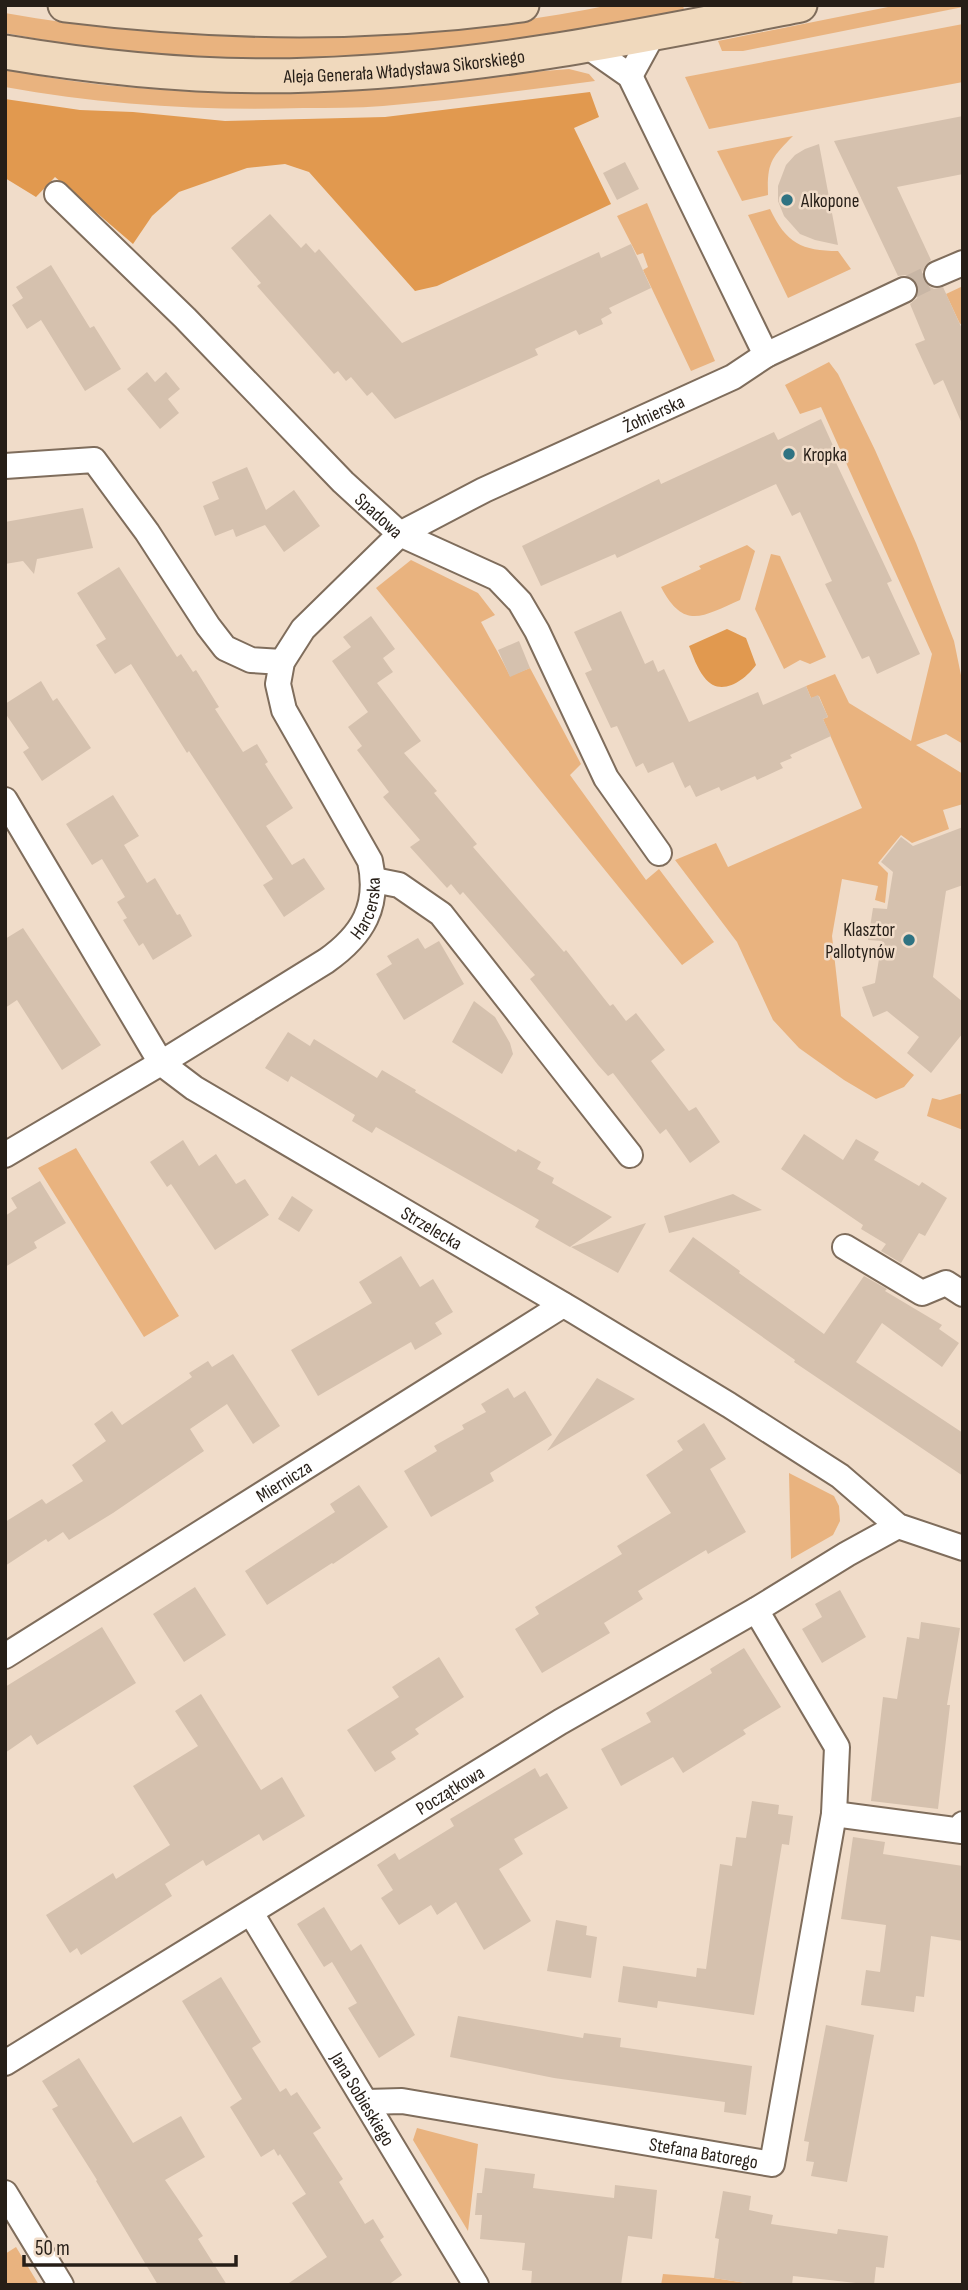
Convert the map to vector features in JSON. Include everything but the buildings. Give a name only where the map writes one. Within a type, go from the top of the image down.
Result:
[{"type":"main road","points":[[65,5],[200,19],[300,21],[443,15],[522,5]]},
{"type":"main road","name":"Aleja Generała Władysława Sikorskiego","points":[[5,52],[132,69],[289,76],[494,61],[800,5]]},
{"type":"street","points":[[630,76],[653,34]]},
{"type":"street","points":[[587,46],[630,76],[766,355]]},
{"type":"street","name":"Spadowa","points":[[57,194],[185,318],[343,482],[400,534],[452,556],[496,579],[520,602],[537,631],[606,778],[659,853]]},
{"type":"street","points":[[937,274],[963,263]]},
{"type":"street","name":"Żołnierska","points":[[400,534],[484,490],[733,377],[766,355],[904,290]]},
{"type":"street","points":[[5,466],[94,460],[147,532],[225,648],[251,660],[282,662],[303,629],[400,534]]},
{"type":"street","name":"Harcerska","points":[[5,1155],[161,1063],[337,953],[359,931],[367,918],[374,880],[370,861],[284,710],[278,684],[282,662]]},
{"type":"street","name":"Strzelecka","points":[[5,800],[161,1063],[194,1088],[729,1405],[840,1476],[898,1527],[963,1548]]},
{"type":"street","points":[[374,880],[399,885],[441,914],[630,1155]]},
{"type":"street","points":[[845,1247],[922,1293],[954,1288]]},
{"type":"street","name":"Miernicza","points":[[5,1656],[563,1305]]},
{"type":"street","name":"Początkowa","points":[[5,2063],[560,1722],[898,1527]]},
{"type":"street","name":"Stefana Batorego","points":[[367,2102],[402,2101],[772,2164],[834,1814],[837,1747],[756,1610]]},
{"type":"street","points":[[834,1814],[962,1831],[963,1824]]},
{"type":"street","name":"Jana Sobieskiego","points":[[251,1913],[476,2285]]},
{"type":"street","points":[[5,2193],[61,2285]]},
{"type":"shaded area","points":[[610,5],[683,5],[684,10],[490,43],[393,54],[295,60],[150,54],[5,33],[5,13],[156,32],[308,37],[460,28]]},
{"type":"shaded area","points":[[898,5],[963,7],[743,51],[722,51],[718,41]]},
{"type":"shaded area","points":[[963,24],[963,82],[709,129],[685,77]]},
{"type":"shaded area","points":[[569,69],[589,74],[595,81],[436,101],[353,108],[228,109],[154,105],[5,87],[5,70],[102,85],[250,93],[407,87]]},
{"type":"shaded area","points":[[590,92],[599,117],[574,128],[611,204],[437,286],[415,291],[309,172],[285,164],[247,168],[179,192],[152,216],[133,244],[55,177],[36,197],[5,178],[5,99],[80,110],[225,121],[385,117]]},
{"type":"shaded area","points":[[793,136],[772,162],[768,175],[768,195],[742,201],[717,151]]},
{"type":"shaded area","points":[[647,203],[715,361],[691,371],[643,270],[648,267],[643,253],[637,255],[617,216]]},
{"type":"shaded area","points":[[770,209],[782,230],[796,243],[814,249],[838,251],[851,269],[788,298],[748,215]]},
{"type":"shaded area","points":[[963,286],[963,323],[960,324],[946,294]]},
{"type":"shaded area","points":[[829,362],[838,374],[875,450],[916,543],[954,641],[963,685],[963,744],[946,734],[916,745],[963,774],[963,804],[943,810],[949,829],[912,843],[901,835],[878,863],[888,873],[885,903],[875,900],[878,886],[842,879],[832,936],[841,1016],[914,1075],[904,1087],[876,1099],[799,1048],[773,1020],[737,942],[675,860],[716,843],[728,867],[862,808],[823,719],[828,717],[819,696],[811,698],[806,686],[835,674],[849,703],[911,741],[932,654],[821,407],[800,414],[785,385]]},
{"type":"shaded area","points":[[747,545],[755,551],[740,600],[705,615],[695,616],[686,615],[669,601],[661,587],[701,569],[699,566]]},
{"type":"shaded area","points":[[771,554],[780,556],[826,657],[810,664],[800,660],[784,669],[755,609]]},
{"type":"shaded area","points":[[411,560],[478,593],[495,615],[481,622],[510,676],[530,668],[581,764],[570,775],[646,880],[659,869],[714,942],[682,965],[376,588]]},
{"type":"shaded area","points":[[727,629],[746,638],[756,665],[732,685],[717,687],[702,673],[689,646]]},
{"type":"shaded area","points":[[963,1093],[963,1130],[927,1116],[932,1098],[940,1100]]},
{"type":"shaded area","points":[[76,1148],[179,1316],[144,1337],[38,1168]]},
{"type":"shaded area","points":[[789,1473],[834,1496],[839,1506],[840,1521],[833,1535],[791,1559]]},
{"type":"shaded area","points":[[417,2128],[478,2144],[468,2231],[413,2140]]},
{"type":"shaded area","points":[[16,2247],[39,2285],[5,2285],[5,2254]]},
{"type":"shaded area","points":[[663,2274],[714,2278],[759,2285],[661,2285]]},
{"type":"tunnel","points":[[904,290],[937,274]]},
{"type":"place","name":"Alkopone","points":[[787,200]]},
{"type":"place","name":"Kropka","points":[[789,454]]},
{"type":"place","name":"Klasztor Pallotynów","points":[[909,940]]}]
